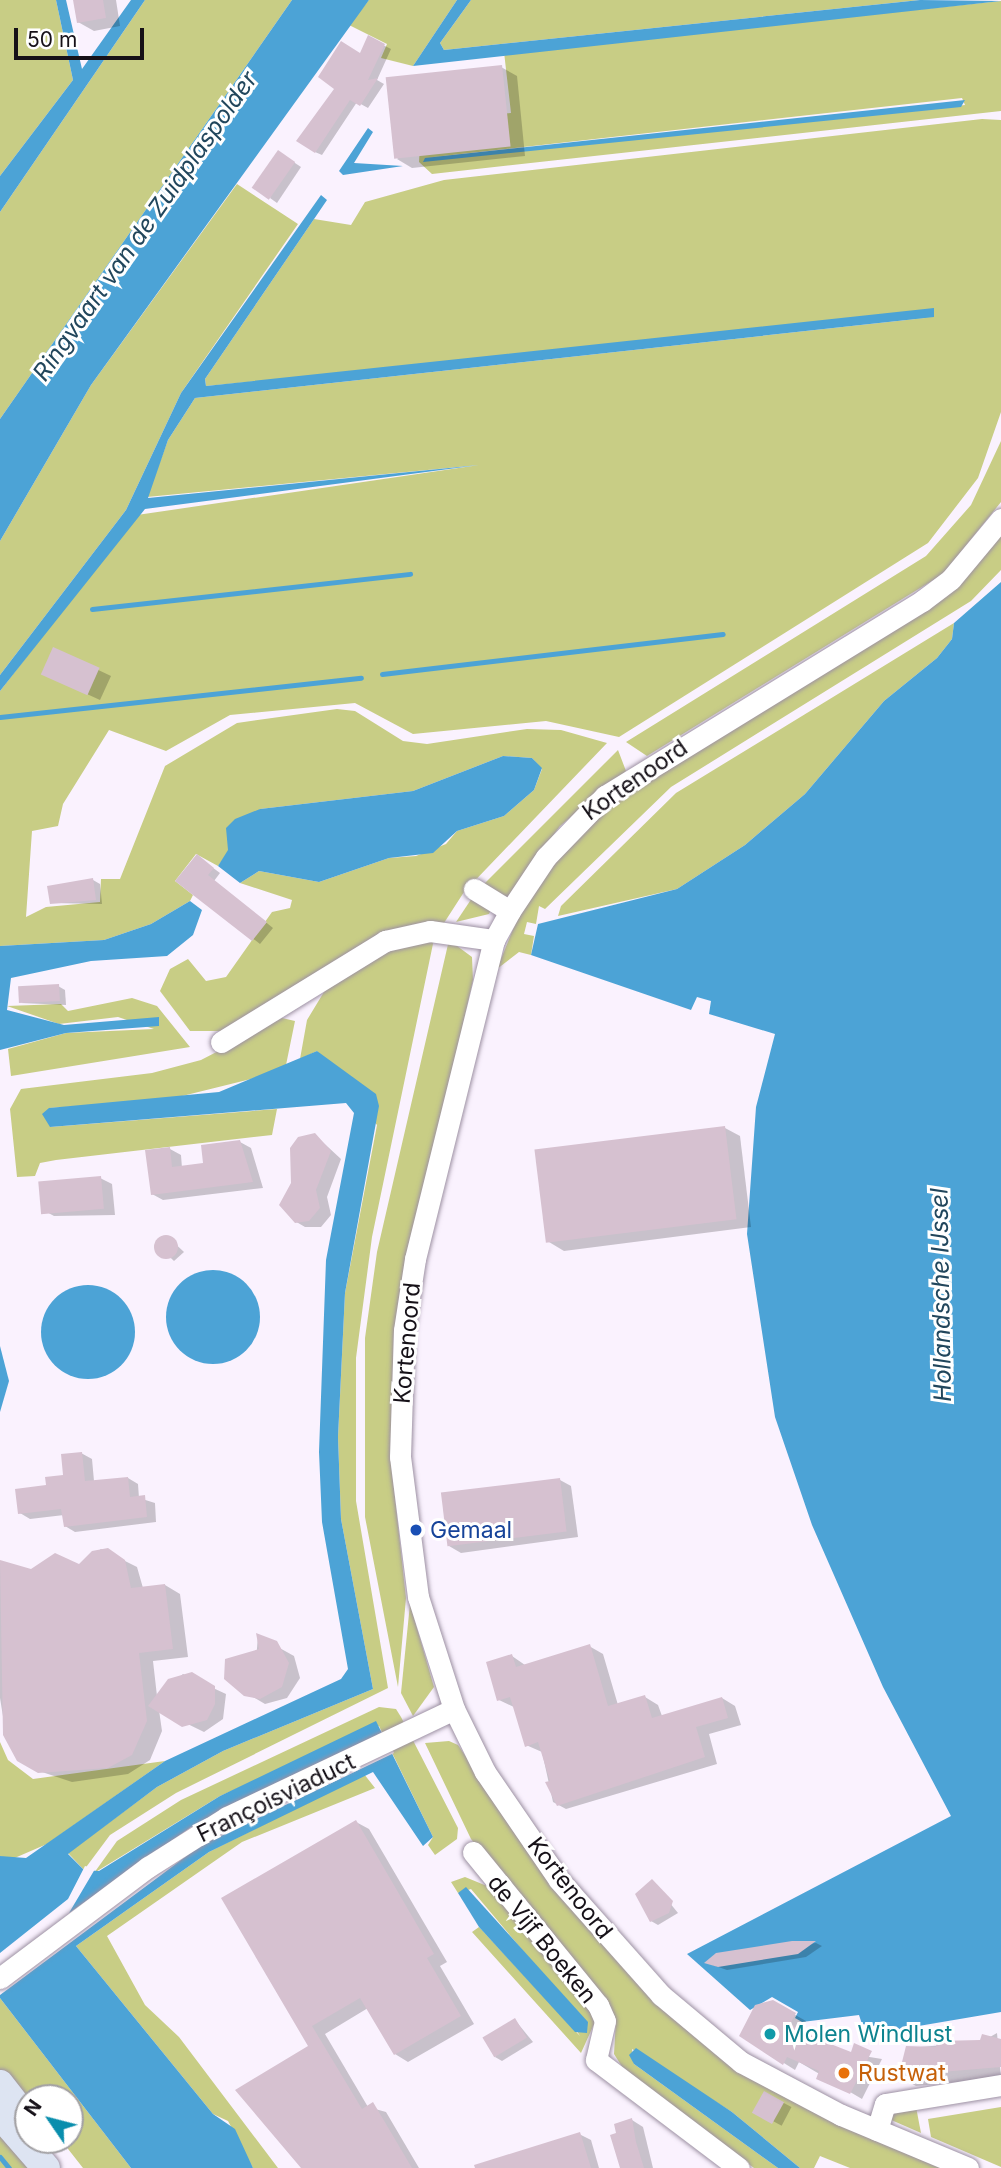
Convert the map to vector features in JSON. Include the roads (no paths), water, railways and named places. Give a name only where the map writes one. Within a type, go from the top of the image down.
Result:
[{"type":"main road","points":[[0,2084],[14,2102]]},
{"type":"main road","points":[[0,2115],[46,2168]]},
{"type":"main road","points":[[55,2154],[66,2168]]},
{"type":"street","name":"Kortenoord","points":[[968,2168],[877,2130],[741,2062],[661,1995],[559,1880],[485,1772],[454,1709],[418,1597],[409,1545],[400,1457],[404,1330],[430,1188],[494,940],[510,911],[546,857],[605,796],[922,601],[951,579],[1001,519]]},
{"type":"street","points":[[474,889],[510,911]]},
{"type":"street","points":[[221,1042],[385,941],[430,931],[494,940]]},
{"type":"street","name":"Françoisviaduct","points":[[2,1978],[148,1867],[227,1817],[426,1726],[454,1709]]},
{"type":"street","name":"de Vijf Boeken","points":[[473,1852],[598,2005],[605,2021],[596,2060],[739,2168]]},
{"type":"street","points":[[877,2130],[885,2104],[1001,2085]]},
{"type":"water","points":[[56,0],[66,0],[82,69],[131,0],[145,0],[0,212],[0,176],[73,80]]},
{"type":"water","name":"Ringvaart van de Zuidplaspolder","points":[[292,0],[369,0],[91,385],[0,541],[0,419]]},
{"type":"water","points":[[457,0],[471,0],[440,43],[444,50],[920,0],[1001,1],[413,66]]},
{"type":"water","points":[[965,100],[961,107],[423,162],[425,158]]},
{"type":"water","points":[[368,128],[373,132],[354,163],[403,166],[343,175],[339,171]]},
{"type":"water","points":[[321,195],[327,200],[205,379],[206,386],[934,308],[934,317],[195,398],[168,440],[148,498],[479,465],[145,509],[0,691],[0,675],[126,510],[181,393]]},
{"type":"water","name":"Hollandsche IJssel","points":[[1001,582],[1001,2012],[895,2030],[862,2024],[859,2015],[802,2022],[795,2018],[798,2012],[772,1997],[750,2010],[687,1954],[951,1816],[883,1687],[812,1525],[775,1417],[747,1234],[756,1107],[775,1034],[709,1014],[711,1001],[697,997],[691,1010],[531,955],[538,924],[677,889],[745,845],[805,794],[884,701],[937,658],[952,639],[954,623]]},
{"type":"water","points":[[503,756],[532,758],[542,768],[534,790],[504,816],[457,831],[433,853],[389,858],[319,882],[259,871],[240,883],[218,866],[228,850],[226,828],[235,819],[260,809],[413,791]]},
{"type":"water","points":[[190,901],[202,910],[193,935],[167,956],[91,961],[11,978],[7,1010],[64,1025],[159,1017],[159,1026],[66,1033],[0,1050],[0,946],[104,940],[151,924]]},
{"type":"water","points":[[317,1051],[376,1094],[379,1106],[345,1293],[338,1437],[341,1519],[373,1689],[223,1751],[157,1787],[68,1854],[84,1870],[99,1871],[220,1796],[376,1721],[433,1837],[423,1846],[373,1772],[209,1852],[76,1946],[213,2114],[235,2129],[253,2168],[131,2168],[84,2107],[84,2084],[66,2084],[0,1998],[0,1856],[26,1858],[165,1761],[341,1679],[348,1669],[322,1522],[319,1452],[326,1260],[354,1113],[346,1103],[50,1127],[42,1114],[49,1108],[219,1092]]},
{"type":"water","points":[[213,1270],[231,1273],[246,1284],[257,1299],[260,1317],[257,1335],[246,1350],[231,1361],[213,1364],[195,1361],[180,1350],[169,1335],[166,1317],[169,1299],[180,1284],[195,1273]]},
{"type":"water","points":[[88,1285],[106,1288],[121,1299],[132,1314],[135,1332],[132,1350],[121,1365],[106,1376],[88,1379],[70,1376],[55,1365],[44,1350],[41,1332],[44,1314],[55,1299],[70,1288]]},
{"type":"water","points":[[0,1346],[9,1381],[0,1412]]},
{"type":"water","points":[[466,1887],[588,2022],[587,2033],[575,2032],[479,1927],[458,1893]]},
{"type":"water","points":[[636,2048],[732,2112],[800,2168],[778,2168],[634,2064],[629,2055]]},
{"type":"waterway","points":[[92,609],[410,574]]},
{"type":"waterway","points":[[382,674],[723,634]]},
{"type":"waterway","points":[[0,717],[361,678]]},
{"type":"waterway","points":[[0,2157],[9,2168]]},
{"type":"place","name":"Gemaal","points":[[416,1530]]},
{"type":"place","name":"Molen Windlust","points":[[770,2034]]},
{"type":"place","name":"Rustwat","points":[[844,2073]]}]
